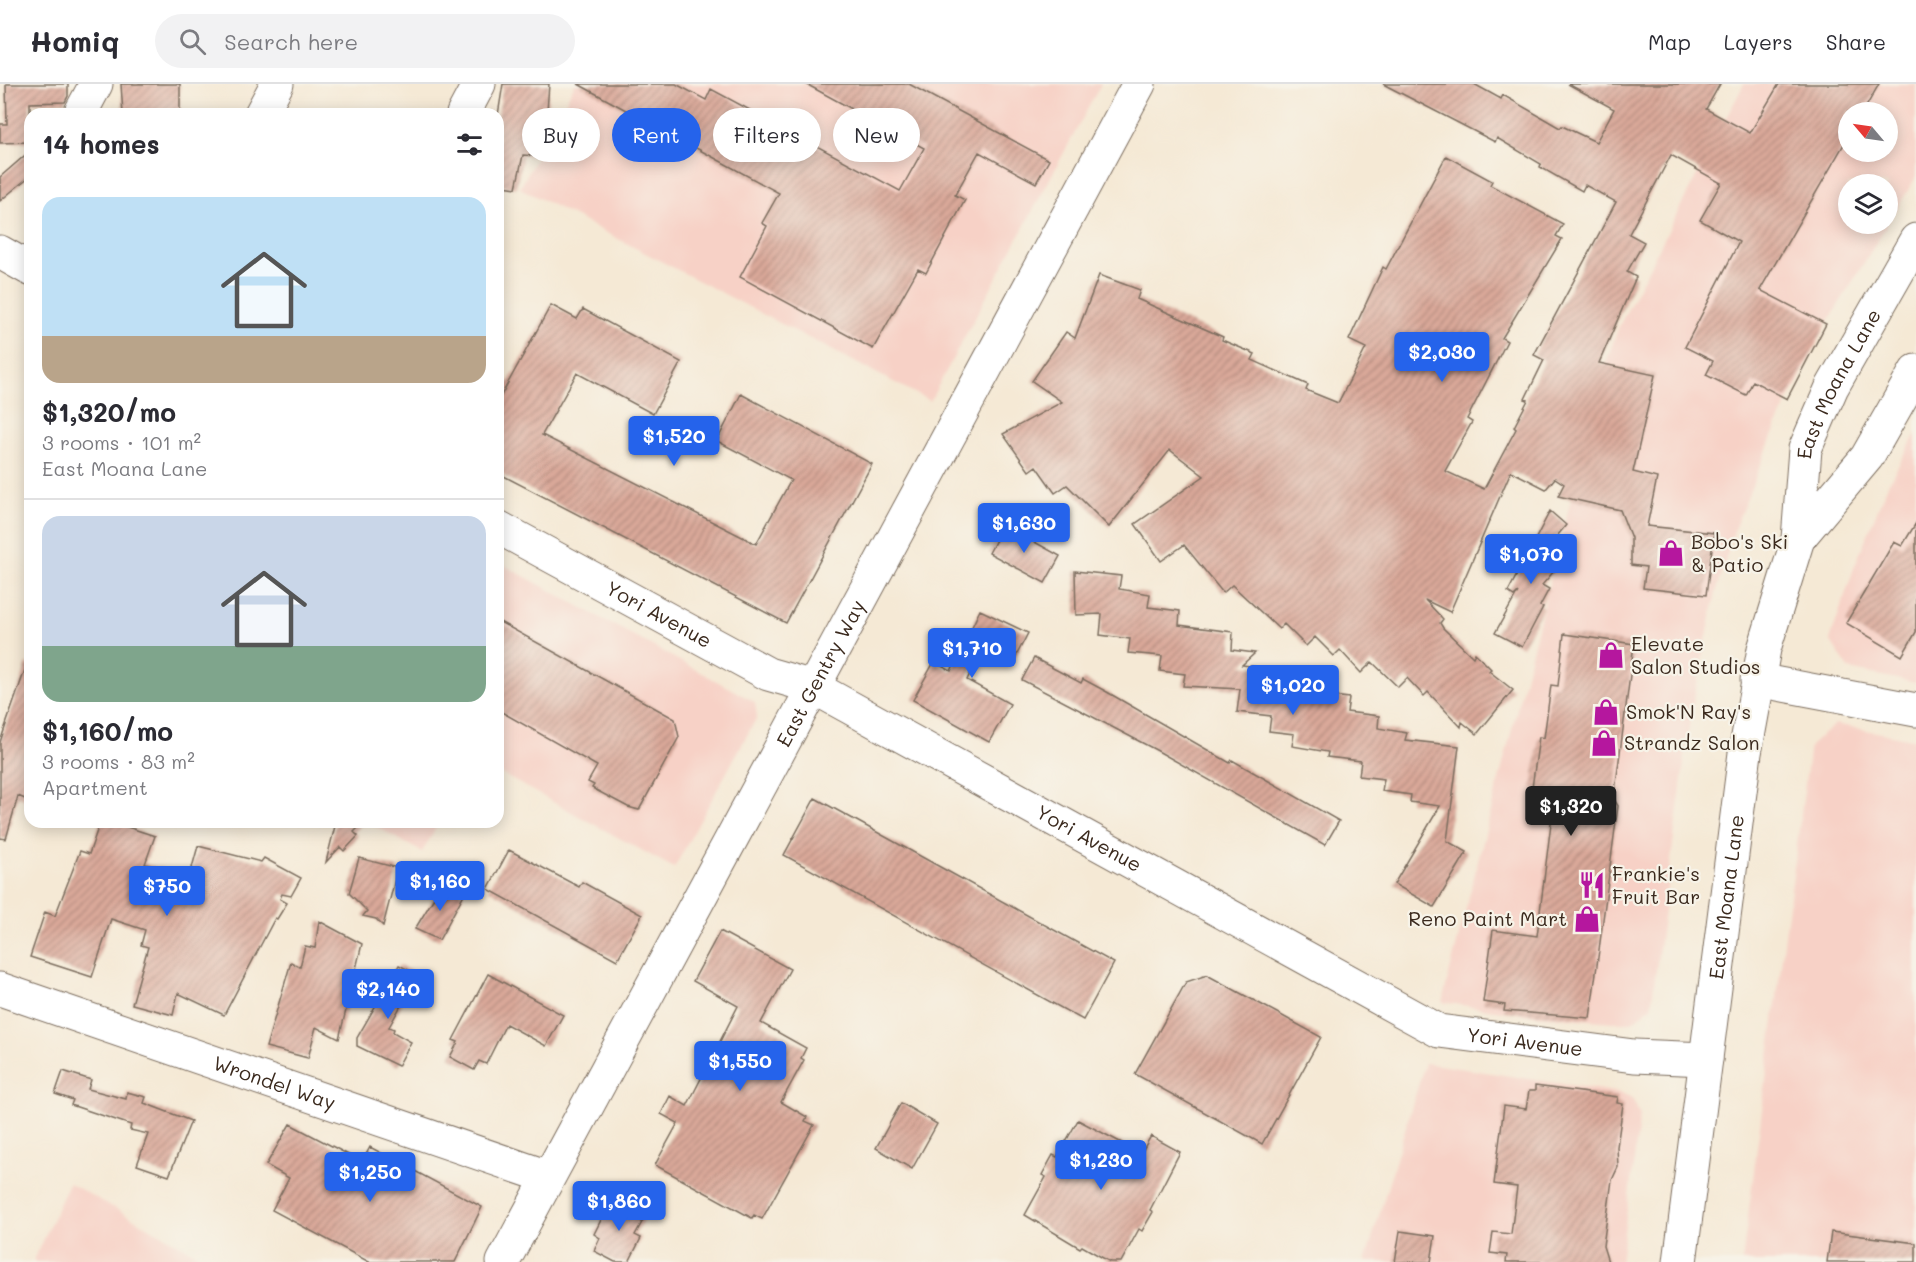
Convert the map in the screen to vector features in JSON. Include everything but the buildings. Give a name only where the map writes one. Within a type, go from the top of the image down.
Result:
[{"type":"street","points":[[83,108],[96,84]]},
{"type":"street","points":[[264,108],[277,84]]},
{"type":"street","points":[[466,108],[479,84]]},
{"type":"street","name":"East Gentry Way","points":[[503,1262],[1139,84]]},
{"type":"street","name":"East Moana Lane","points":[[1680,1262],[1757,680],[1780,590],[1798,539],[1801,473],[1805,449],[1816,420],[1860,336],[1916,240]]},
{"type":"street","points":[[0,252],[24,266]]},
{"type":"street","name":"East Moana Lane","points":[[1798,539],[1867,457],[1916,371]]},
{"type":"street","name":"Yori Avenue","points":[[504,529],[768,674],[813,687],[1439,1030],[1634,1056],[1706,1059]]},
{"type":"street","points":[[1757,680],[1916,710]]},
{"type":"street","name":"Wrondel Way","points":[[0,989],[548,1177]]},
{"type":"shaded area","points":[[575,84],[1101,84],[930,401],[520,188],[534,162],[600,162],[600,108],[562,108]]},
{"type":"shaded area","points":[[1744,84],[1916,84],[1916,177],[1898,207],[1898,174],[1838,174],[1838,234],[1881,234],[1828,322],[1781,415],[1735,527],[1716,593],[1691,712],[1651,1007],[1632,1022],[1612,1022],[1522,1014],[1442,1002],[1607,359],[1619,326]]},
{"type":"shaded area","points":[[1916,434],[1916,683],[1849,669],[1830,640],[1854,568],[1888,484]]},
{"type":"shaded area","points":[[504,565],[755,702],[757,717],[674,868],[504,775]]},
{"type":"shaded area","points":[[1835,724],[1916,740],[1916,1262],[1742,1262],[1810,746]]},
{"type":"shaded area","points":[[379,828],[436,828],[422,852]]},
{"type":"shaded area","points":[[1425,1063],[1621,1093],[1632,1098],[1640,1115],[1620,1262],[1365,1262]]},
{"type":"shaded area","points":[[69,1183],[172,1240],[211,1262],[33,1262]]},
{"type":"place","name":"Bobo's Ski & Patio","points":[[1671,553]]},
{"type":"place","name":"Elevate Salon Studios","points":[[1611,655]]},
{"type":"place","name":"Smok'N Ray's","points":[[1606,712]]},
{"type":"place","name":"Strandz Salon","points":[[1604,743]]},
{"type":"place","name":"Frankie's Fruit Bar","points":[[1592,885]]},
{"type":"place","name":"Reno Paint Mart","points":[[1587,919]]}]
